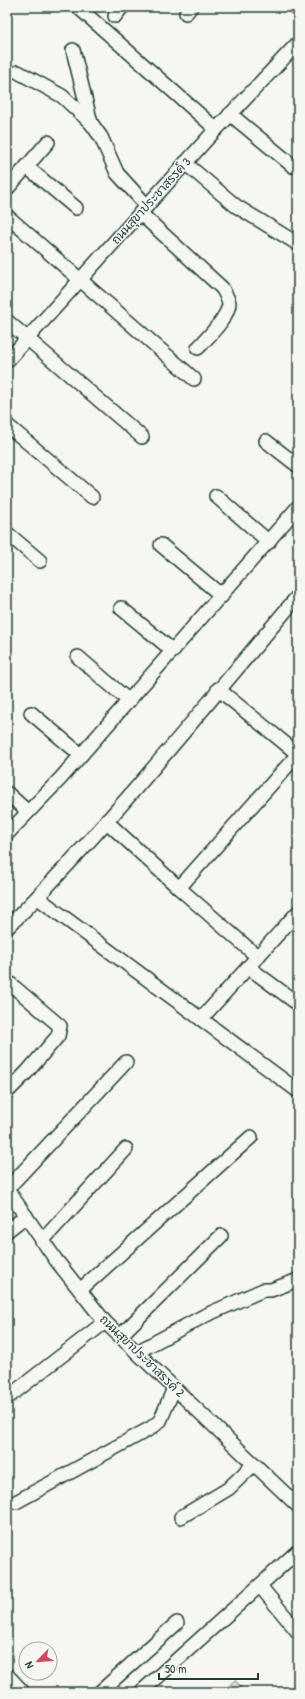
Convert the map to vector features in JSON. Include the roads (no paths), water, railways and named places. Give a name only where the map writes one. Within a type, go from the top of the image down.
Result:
[{"type":"street","points":[[79,8],[216,129]]},
{"type":"street","name":"ถนนสุขาประชาสรรค์ 3","points":[[7,361],[216,129],[298,43]]},
{"type":"street","points":[[73,50],[91,123]]},
{"type":"street","points":[[18,72],[62,96],[91,123],[101,137],[117,173],[144,209],[222,288],[229,303],[227,312],[198,348]]},
{"type":"street","points":[[230,114],[293,166]]},
{"type":"street","points":[[7,189],[48,142]]},
{"type":"street","points":[[185,163],[236,206],[298,244]]},
{"type":"street","points":[[27,167],[76,208]]},
{"type":"street","points":[[7,216],[194,379]]},
{"type":"street","points":[[7,321],[142,437]]},
{"type":"street","points":[[7,425],[92,496]]},
{"type":"street","points":[[266,441],[298,466]]},
{"type":"street","points":[[216,496],[268,542]]},
{"type":"street","points":[[7,834],[81,755],[222,596],[298,507]]},
{"type":"street","points":[[7,533],[40,561]]},
{"type":"street","points":[[161,545],[222,596]]},
{"type":"street","points":[[7,928],[38,898],[106,821],[298,596]]},
{"type":"street","points":[[121,608],[173,651]]},
{"type":"street","points":[[78,657],[129,701]]},
{"type":"street","points":[[179,888],[298,754],[218,690]]},
{"type":"street","points":[[31,713],[81,755]]},
{"type":"street","points":[[7,793],[28,812]]},
{"type":"street","points":[[106,821],[179,888],[258,957]]},
{"type":"street","points":[[38,898],[298,1091]]},
{"type":"street","points":[[201,1019],[296,917]]},
{"type":"street","points":[[248,967],[298,1004]]},
{"type":"street","points":[[7,981],[60,1026],[58,1036],[27,1072],[7,1092]]},
{"type":"street","points":[[7,1189],[126,1062]]},
{"type":"street","points":[[80,1290],[251,1137]]},
{"type":"street","points":[[42,1241],[126,1149]]},
{"type":"street","name":"ถนนสุขาประชาสรรค์ 2","points":[[7,1189],[42,1241],[106,1322],[298,1506]]},
{"type":"street","points":[[7,1231],[26,1216]]},
{"type":"street","points":[[120,1336],[221,1236]]},
{"type":"street","points":[[137,1352],[204,1316],[263,1290],[271,1290],[298,1280]]},
{"type":"street","points":[[7,1398],[106,1322]]},
{"type":"street","points":[[16,1502],[151,1428],[160,1420],[174,1388]]},
{"type":"street","points":[[181,1517],[228,1489],[254,1464]]},
{"type":"street","points":[[141,1692],[298,1551]]},
{"type":"street","points":[[260,1586],[298,1632]]},
{"type":"street","points":[[100,1692],[177,1623]]},
{"type":"street","points":[[7,1675],[23,1692]]}]
